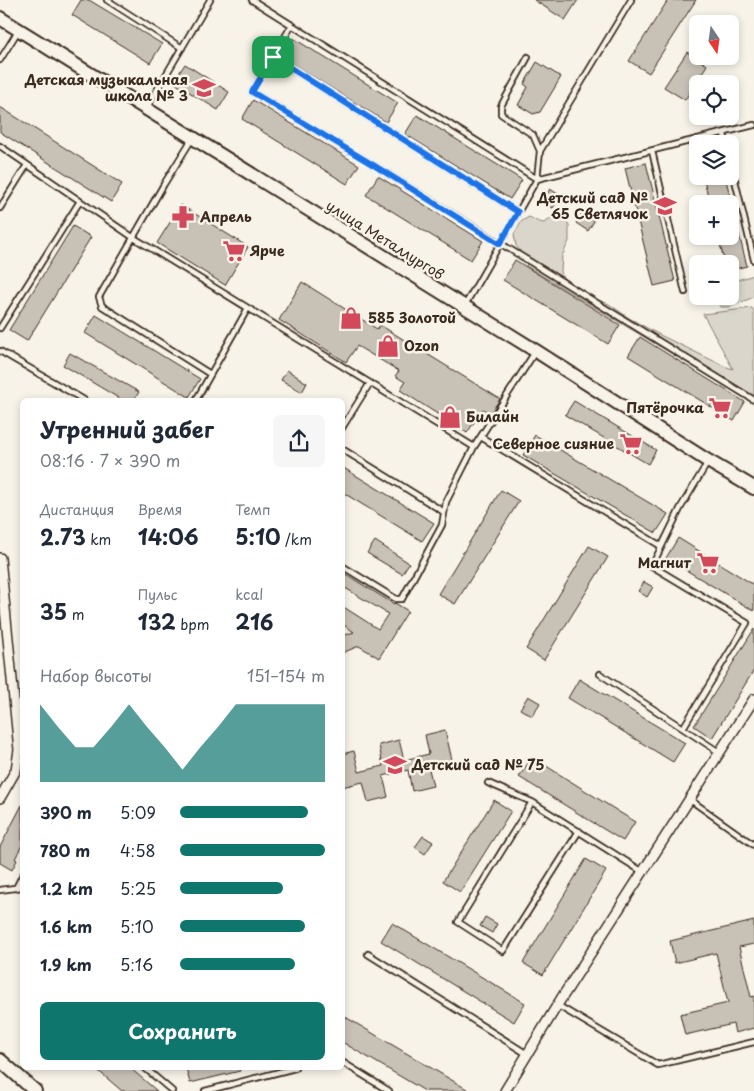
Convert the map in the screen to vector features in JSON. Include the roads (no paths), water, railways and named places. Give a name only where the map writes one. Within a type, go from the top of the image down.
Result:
[{"type":"main road","name":"улица Металлургов","points":[[0,18],[754,488]]},
{"type":"main road","points":[[0,1060],[35,1091]]},
{"type":"street","points":[[0,558],[7,647],[19,713],[19,750],[16,770],[0,798]]},
{"type":"street","points":[[505,1091],[557,1006],[754,698]]},
{"type":"lane","points":[[107,0],[182,48]]},
{"type":"lane","points":[[146,109],[210,0]]},
{"type":"lane","points":[[252,0],[537,179],[754,125]]},
{"type":"lane","points":[[464,306],[537,179],[540,151],[631,0]]},
{"type":"lane","points":[[292,25],[252,92],[752,399],[754,391]]},
{"type":"lane","points":[[0,60],[19,30]]},
{"type":"lane","points":[[273,57],[518,212]]},
{"type":"lane","points":[[528,57],[501,106],[501,114],[533,135],[540,151]]},
{"type":"lane","points":[[192,138],[99,297],[102,306],[210,374]]},
{"type":"lane","points":[[0,146],[134,238],[474,447]]},
{"type":"lane","points":[[652,150],[685,292]]},
{"type":"lane","points":[[0,208],[27,165]]},
{"type":"lane","points":[[736,185],[754,260]]},
{"type":"lane","points":[[0,328],[80,201]]},
{"type":"lane","points":[[197,398],[248,308]]},
{"type":"lane","points":[[0,351],[81,398]]},
{"type":"lane","points":[[345,568],[396,599],[402,598],[442,525],[446,502],[474,447],[536,351]]},
{"type":"lane","points":[[345,423],[370,383]]},
{"type":"lane","points":[[480,437],[661,546]]},
{"type":"lane","points":[[345,451],[444,512]]},
{"type":"lane","points":[[708,460],[681,507],[652,566],[748,623]]},
{"type":"lane","points":[[683,728],[748,623],[754,621]]},
{"type":"lane","points":[[600,674],[719,752]]},
{"type":"lane","points":[[488,783],[532,802],[642,872]]},
{"type":"lane","points":[[689,799],[754,845]]},
{"type":"lane","points":[[532,802],[458,922],[504,951],[579,831]]},
{"type":"lane","points":[[16,888],[20,880]]},
{"type":"lane","points":[[0,890],[20,887]]},
{"type":"lane","points":[[368,954],[527,1054]]},
{"type":"lane","points":[[557,1006],[658,1065],[754,1042]]},
{"type":"lane","points":[[345,1064],[390,1091]]},
{"type":"lane","points":[[147,1070],[172,1091]]},
{"type":"lane","points":[[206,1091],[287,1070]]},
{"type":"place","name":"Детская музыкальная школа № 3","points":[[204,88]]},
{"type":"place","name":"Детский сад № 65 Светлячок","points":[[665,206]]},
{"type":"place","name":"Апрель","points":[[183,217]]},
{"type":"place","name":"Ярче","points":[[234,251]]},
{"type":"place","name":"585 Золотой","points":[[351,318]]},
{"type":"place","name":"Ozon","points":[[388,346]]},
{"type":"place","name":"Пятёрочка","points":[[720,408]]},
{"type":"place","name":"Билайн","points":[[450,417]]},
{"type":"place","name":"Северное сияние","points":[[631,444]]},
{"type":"place","name":"Магнит","points":[[708,563]]},
{"type":"place","name":"Детский сад № 75","points":[[395,765]]}]
